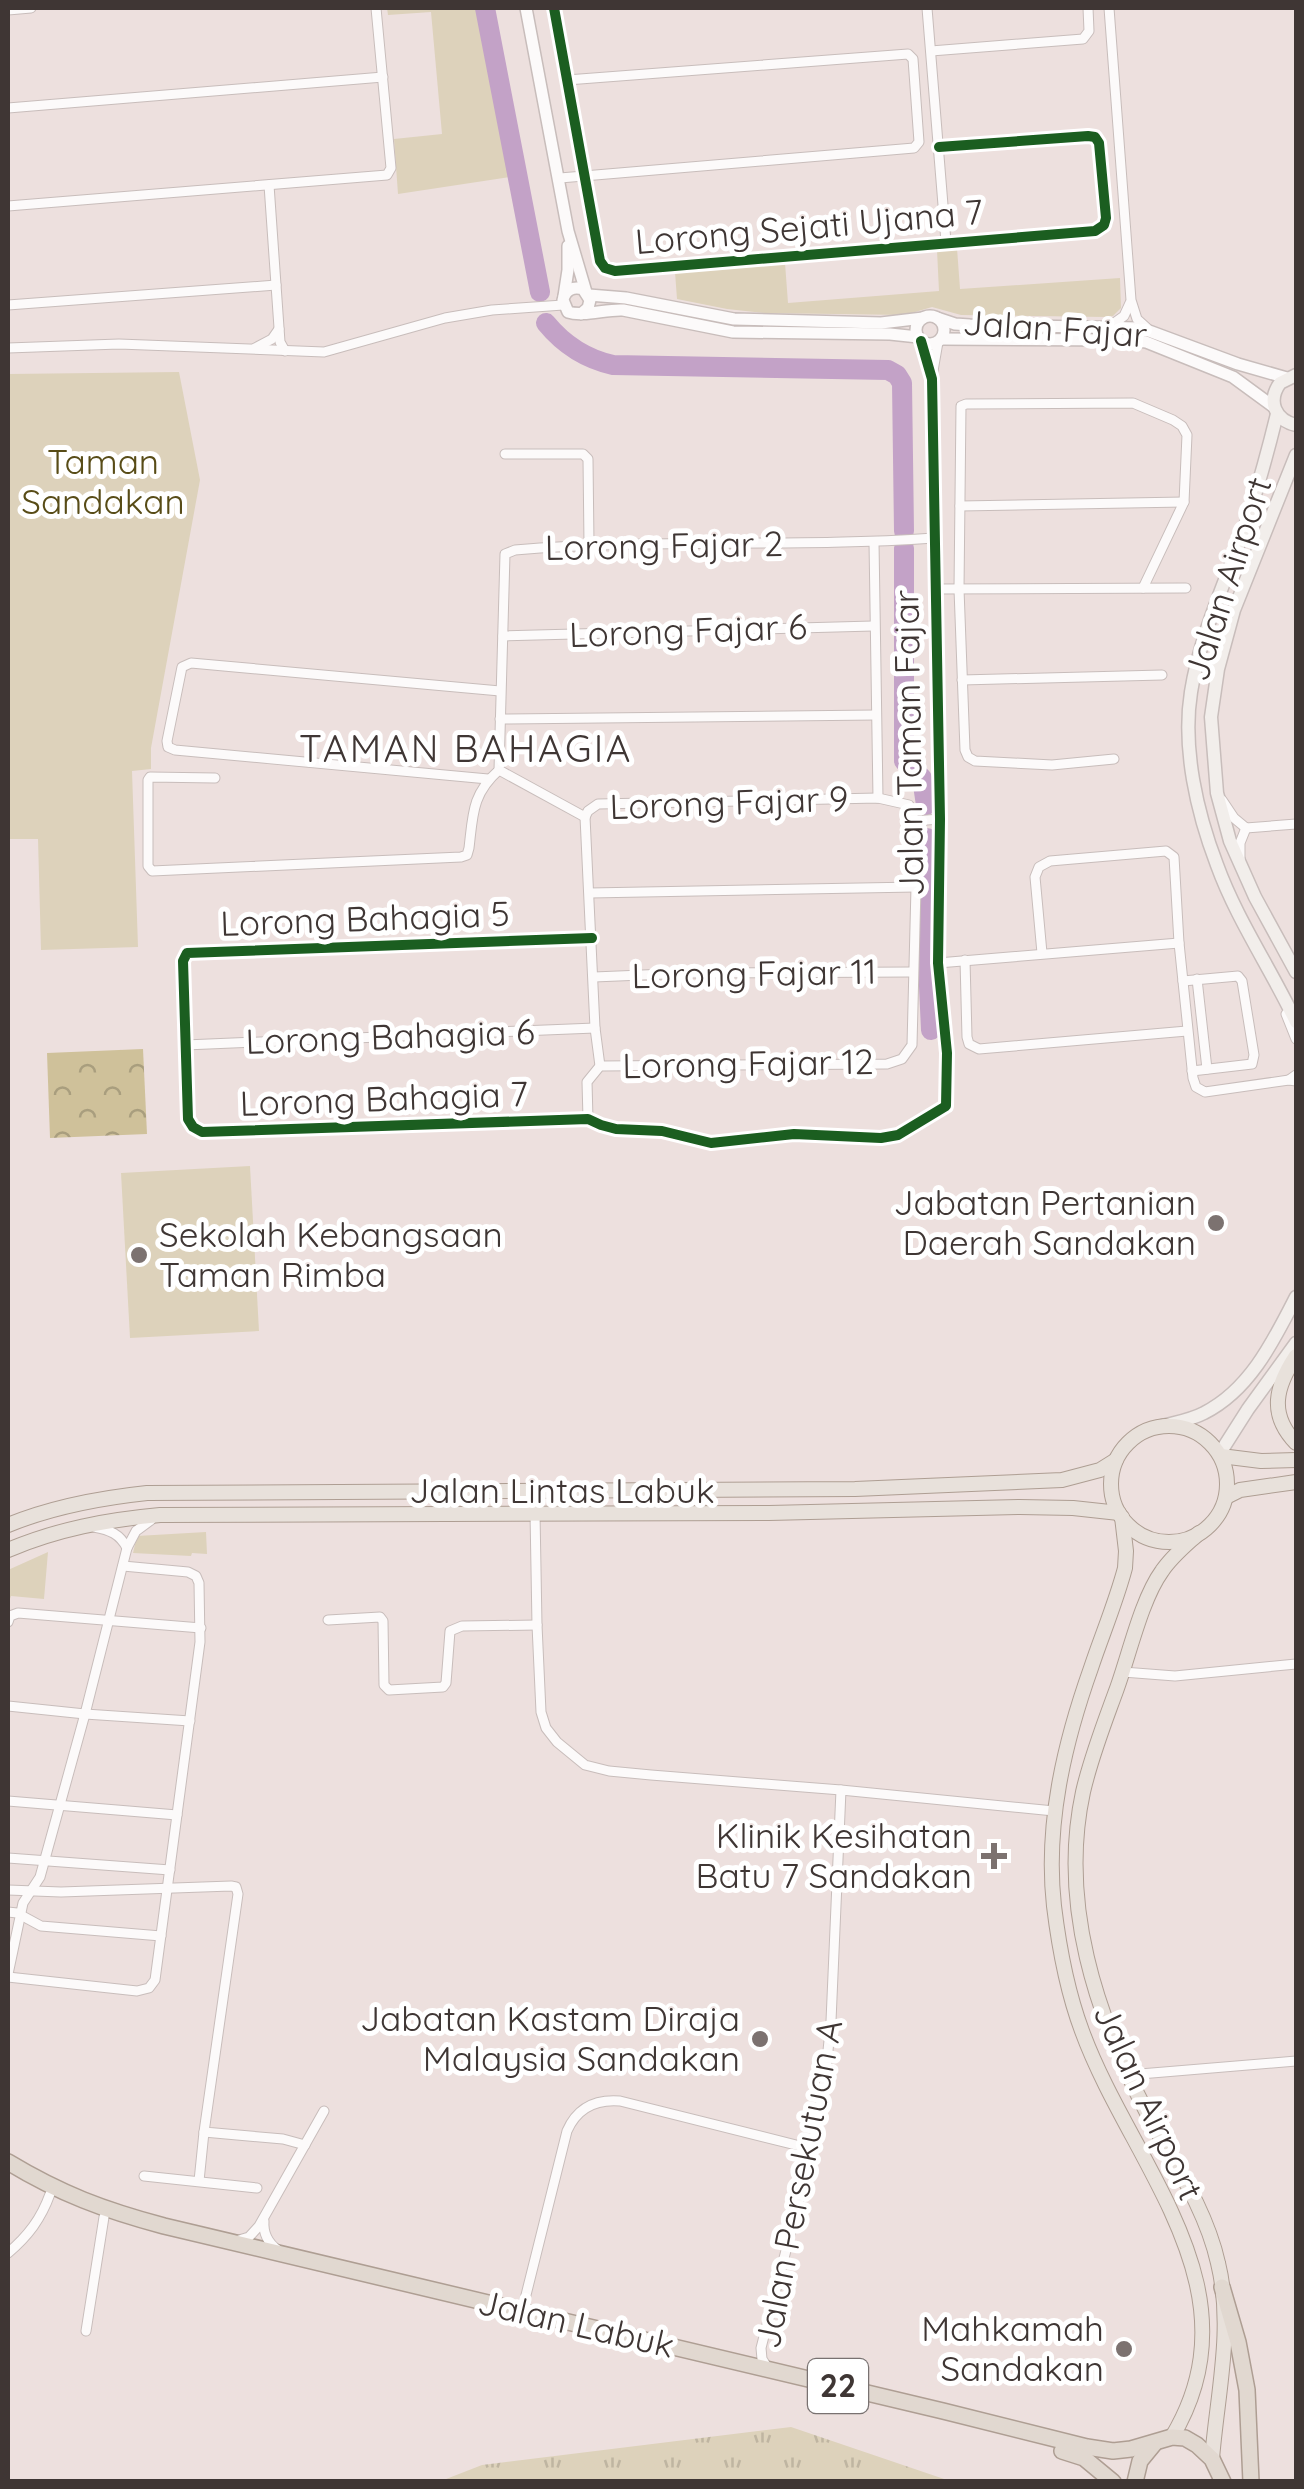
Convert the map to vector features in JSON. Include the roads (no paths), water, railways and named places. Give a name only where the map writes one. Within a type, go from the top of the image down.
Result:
[{"type":"highway","name":"Jalan Labuk","points":[[8,2165],[108,2211],[1010,2433],[1084,2458],[1114,2482]]},
{"type":"highway","name":"Jalan Labuk","points":[[8,2165],[50,2194],[104,2217],[162,2234],[925,2406],[1087,2447],[1114,2451],[1154,2444]]},
{"type":"highway","points":[[1222,2288],[1238,2342],[1246,2390],[1250,2482]]},
{"type":"highway","name":"22","points":[[1154,2444],[1172,2437]]},
{"type":"highway","points":[[1172,2437],[1198,2445],[1212,2460],[1223,2482]]},
{"type":"highway","points":[[1135,2482],[1140,2461],[1154,2444]]},
{"type":"main road","name":"Jalan Airport","points":[[1294,376],[1275,390],[1276,410],[1245,527],[1201,646],[1190,706],[1191,752],[1202,816],[1216,864],[1296,1022]]},
{"type":"main road","points":[[1276,410],[1284,421],[1296,425]]},
{"type":"main road","name":"Jalan Airport","points":[[1296,455],[1234,610],[1218,670],[1211,717],[1217,793],[1230,841],[1296,972]]},
{"type":"main road","points":[[1296,1296],[1264,1357],[1240,1385],[1204,1413],[1141,1433],[1126,1445],[1116,1460],[1112,1494],[1120,1515],[1134,1530],[1166,1542],[1183,1540],[1199,1533],[1216,1518],[1226,1497],[1227,1482],[1220,1454],[1248,1408],[1296,1344]]},
{"type":"main road","points":[[1296,1356],[1282,1378],[1279,1406],[1281,1421],[1296,1444]]},
{"type":"main road","points":[[1159,1427],[1176,1426],[1192,1431],[1220,1454],[1240,1460],[1296,1460]]},
{"type":"main road","name":"Jalan Lintas Labuk","points":[[8,1525],[77,1504],[147,1493],[855,1490],[1062,1480],[1100,1470],[1116,1460]]},
{"type":"main road","points":[[1226,1497],[1240,1490],[1296,1482]]},
{"type":"main road","name":"Jalan Lintas Labuk","points":[[8,1550],[84,1524],[160,1515],[866,1512],[1020,1507],[1089,1509],[1120,1515]]},
{"type":"main road","name":"Jalan Airport","points":[[1120,1515],[1126,1543],[1125,1568],[1064,1761],[1054,1811],[1051,1863],[1054,1908],[1082,2032],[1192,2257],[1204,2338],[1192,2400],[1172,2437]]},
{"type":"main road","name":"Jalan Airport","points":[[1199,1533],[1160,1573],[1146,1604],[1082,1794],[1076,1867],[1080,1921],[1106,2022],[1128,2076],[1196,2204],[1218,2262],[1226,2344],[1212,2460]]},
{"type":"street","points":[[8,10],[31,8]]},
{"type":"street","points":[[8,206],[389,174],[376,8]]},
{"type":"street","points":[[526,8],[568,232],[563,300],[568,312],[623,310],[751,333],[890,334],[929,344],[939,340]]},
{"type":"street","name":"Lorong Sejati Ujana 7","points":[[554,8],[600,262],[605,268],[615,271],[1096,230],[1104,225],[1101,162],[1095,137],[939,147]]},
{"type":"street","points":[[927,8],[946,242]]},
{"type":"street","points":[[931,51],[1078,40],[1086,36],[1090,26],[1088,8]]},
{"type":"street","points":[[1110,8],[1131,300],[1136,319],[1150,330]]},
{"type":"street","points":[[560,178],[918,146],[919,142],[913,59],[906,54],[567,80]]},
{"type":"street","points":[[8,108],[382,77]]},
{"type":"street","points":[[269,185],[280,342],[285,351]]},
{"type":"street","points":[[568,232],[590,304],[581,314]]},
{"type":"street","points":[[8,305],[276,285]]},
{"type":"street","points":[[8,348],[119,344],[307,352],[338,348],[445,318],[563,300],[574,288],[734,319],[881,323],[938,318],[944,330],[932,379]]},
{"type":"street","points":[[1110,326],[1124,316],[1131,300]]},
{"type":"street","points":[[924,318],[916,328],[932,379]]},
{"type":"street","name":"Jalan Fajar","points":[[938,318],[970,325],[1150,330],[1238,364],[1294,376]]},
{"type":"street","points":[[251,350],[266,343],[279,329]]},
{"type":"street","points":[[279,329],[296,348],[307,352]]},
{"type":"street","name":"Jalan Fajar","points":[[939,340],[1146,342],[1233,377],[1276,410]]},
{"type":"street","name":"Jalan Taman Fajar","points":[[932,379],[940,819],[938,963],[948,1052],[946,1106]]},
{"type":"street","points":[[1114,758],[1052,765],[974,761],[968,757],[959,589],[960,406],[1134,404],[1182,426],[1187,434],[1184,502],[1142,588]]},
{"type":"street","points":[[505,454],[583,454],[588,459],[589,544]]},
{"type":"street","points":[[960,506],[1184,502]]},
{"type":"street","name":"Lorong Fajar 2","points":[[498,770],[506,554],[589,544],[934,538]]},
{"type":"street","points":[[874,542],[878,798],[909,805],[914,820],[940,819]]},
{"type":"street","points":[[934,589],[1186,588]]},
{"type":"street","name":"Lorong Fajar 6","points":[[503,636],[874,626]]},
{"type":"street","points":[[488,780],[176,750],[168,747],[167,741],[186,664],[500,690]]},
{"type":"street","points":[[962,680],[1162,674]]},
{"type":"street","points":[[500,719],[876,715]]},
{"type":"street","points":[[214,778],[150,777],[148,866],[152,871],[461,858],[469,848],[474,801],[498,770],[586,816],[600,1066]]},
{"type":"street","points":[[1217,793],[1246,828],[1296,824]]},
{"type":"street","name":"Lorong Fajar 9","points":[[586,816],[598,804],[878,798]]},
{"type":"street","name":"Lorong Fajar 12","points":[[588,1119],[587,1082],[600,1066],[887,1064],[902,1059],[912,1046],[914,820]]},
{"type":"street","points":[[1240,863],[1240,843],[1246,828]]},
{"type":"street","points":[[1042,954],[1035,877],[1039,867],[1050,861],[1171,852],[1196,1087],[1205,1092],[1294,1079]]},
{"type":"street","points":[[590,893],[916,887]]},
{"type":"street","name":"Lorong Bahagia 5","points":[[188,1119],[183,961],[187,954],[592,938]]},
{"type":"street","points":[[938,963],[1179,943]]},
{"type":"street","points":[[1256,947],[1296,1039]]},
{"type":"street","points":[[965,960],[967,1037],[969,1044],[979,1049],[1188,1031]]},
{"type":"street","name":"Lorong Fajar 11","points":[[594,977],[913,972]]},
{"type":"street","points":[[1182,981],[1238,976],[1254,1055],[1252,1064],[1192,1070]]},
{"type":"street","points":[[1197,979],[1207,1069]]},
{"type":"street","name":"Lorong Bahagia 6","points":[[185,1045],[596,1028]]},
{"type":"street","name":"Lorong Bahagia 7","points":[[188,1119],[202,1132],[588,1119],[600,1125],[662,1131],[711,1143],[800,1134],[881,1138],[898,1135],[946,1106]]},
{"type":"street","points":[[534,1514],[540,1698],[546,1728],[585,1765],[609,1771],[1054,1811]]},
{"type":"street","points":[[123,1566],[188,1572],[199,1583],[201,1628],[155,1980],[148,1988],[136,1991],[8,1976],[23,1902],[40,1877],[127,1548],[136,1531],[160,1515]]},
{"type":"street","points":[[84,1524],[116,1534],[127,1548]]},
{"type":"street","points":[[328,1620],[380,1617],[384,1685],[389,1690],[443,1687],[450,1632],[454,1628],[536,1625]]},
{"type":"street","points":[[10,1618],[201,1628]]},
{"type":"street","points":[[1123,1672],[1174,1676],[1296,1664]]},
{"type":"street","points":[[8,1706],[190,1722]]},
{"type":"street","name":"Jalan Persekutuan A","points":[[770,2371],[762,2359],[761,2348],[826,2080],[840,1790]]},
{"type":"street","points":[[8,1801],[177,1815]]},
{"type":"street","points":[[8,1858],[170,1870]]},
{"type":"street","points":[[8,1890],[236,1888],[199,2181]]},
{"type":"street","points":[[8,1912],[40,1926],[161,1936]]},
{"type":"street","points":[[1128,2076],[1296,2060]]},
{"type":"street","points":[[521,2315],[567,2132],[587,2106],[606,2100],[620,2101],[812,2150]]},
{"type":"street","points":[[227,2241],[249,2237],[264,2218],[324,2110]]},
{"type":"street","points":[[204,2132],[283,2139],[304,2145]]},
{"type":"street","points":[[144,2176],[257,2188]]},
{"type":"street","points":[[8,2253],[42,2216],[50,2194]]},
{"type":"street","points":[[86,2330],[104,2217]]},
{"type":"street","points":[[264,2218],[267,2239],[289,2256]]},
{"type":"waterway","points":[[485,8],[540,292]]},
{"type":"waterway","points":[[546,323],[576,350],[613,365],[888,370],[897,375],[902,383],[904,531]]},
{"type":"waterway","points":[[904,548],[904,761],[922,778],[926,805]]},
{"type":"waterway","points":[[927,838],[931,1030]]},
{"type":"place","name":"Jabatan Pertanian Daerah Sandakan","points":[[1216,1223]]},
{"type":"place","name":"Sekolah Kebangsaan Taman Rimba","points":[[139,1255]]},
{"type":"place","name":"Klinik Kesihatan Batu 7 Sandakan","points":[[994,1856]]},
{"type":"place","name":"Jabatan Kastam Diraja Malaysia Sandakan","points":[[760,2039]]},
{"type":"place","name":"Mahkamah Sandakan","points":[[1124,2349]]},
{"type":"district","name":"TAMAN BAHAGIA","points":[[466,749]]},
{"type":"park label","name":"Taman Sandakan","points":[[103,482]]}]
